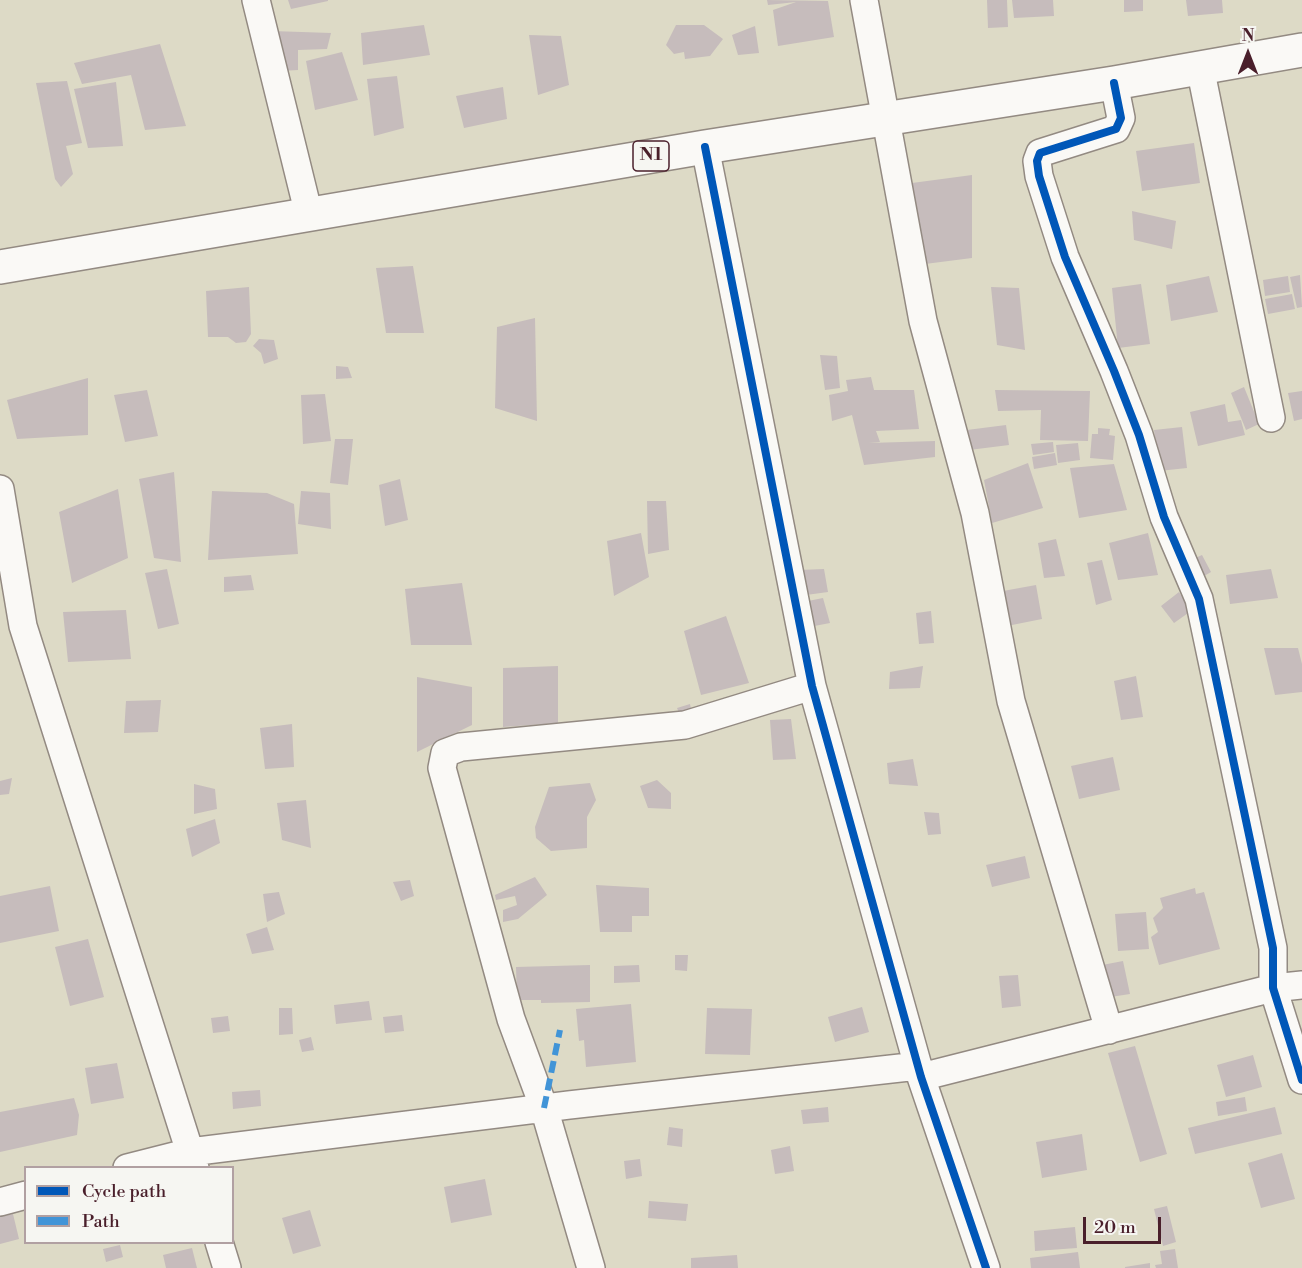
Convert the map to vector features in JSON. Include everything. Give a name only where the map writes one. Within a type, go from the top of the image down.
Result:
[{"type":"highway","name":"N1","points":[[0,267],[705,147],[1114,83],[1302,50]]},
{"type":"street","points":[[256,0],[309,215]]},
{"type":"street","points":[[864,0],[923,321],[975,513],[1011,701],[1109,1030]]},
{"type":"street","points":[[1200,67],[1271,417]]},
{"type":"street","points":[[1114,83],[1121,118],[1116,129],[1040,153],[1037,160],[1039,176],[1065,257],[1114,371],[1139,435],[1164,517],[1199,599],[1274,948],[1274,988],[1302,1080]]},
{"type":"street","points":[[705,147],[812,687],[920,1071],[986,1268]]},
{"type":"street","points":[[0,489],[12,630],[193,1160]]},
{"type":"street","points":[[591,1268],[544,1108],[511,1018],[442,768],[445,753],[461,747],[685,725],[812,687]]},
{"type":"street","points":[[136,1166],[193,1160],[544,1108],[920,1071],[1109,1030],[1274,988],[1302,985]]},
{"type":"street","points":[[0,1202],[24,1196]]},
{"type":"street","points":[[220,1244],[226,1268]]},
{"type":"building","points":[[288,0],[328,0],[328,1],[291,9]]},
{"type":"building","points":[[767,0],[828,1],[834,37],[778,46],[773,10],[796,2],[768,5]]},
{"type":"building","points":[[987,0],[1007,0],[1008,27],[988,28]]},
{"type":"building","points":[[1012,0],[1053,0],[1054,16],[1014,18]]},
{"type":"building","points":[[1124,0],[1143,0],[1143,11],[1124,12]]},
{"type":"building","points":[[1186,0],[1222,0],[1223,13],[1188,16]]},
{"type":"building","points":[[424,25],[430,55],[363,65],[361,33]]},
{"type":"building","points":[[676,25],[704,25],[723,39],[710,56],[685,59],[684,52],[674,54],[666,45]]},
{"type":"building","points":[[755,26],[759,53],[738,55],[732,35]]},
{"type":"building","points":[[272,31],[331,33],[327,49],[298,50],[298,70],[281,71]]},
{"type":"building","points":[[529,35],[561,36],[569,85],[538,95]]},
{"type":"building","points":[[160,44],[186,126],[145,130],[131,75],[82,84],[74,63]]},
{"type":"building","points":[[342,52],[358,100],[315,110],[306,61]]},
{"type":"building","points":[[397,76],[404,128],[374,136],[367,79]]},
{"type":"building","points":[[67,81],[82,143],[66,146],[73,174],[61,187],[55,179],[36,83]]},
{"type":"building","points":[[116,82],[123,146],[88,148],[74,89]]},
{"type":"building","points":[[503,87],[507,119],[464,128],[456,96]]},
{"type":"building","points":[[1194,143],[1200,183],[1142,191],[1136,151]]},
{"type":"building","points":[[972,175],[972,258],[925,264],[912,183]]},
{"type":"building","points":[[1132,211],[1176,221],[1172,249],[1134,240]]},
{"type":"building","points":[[413,266],[424,333],[386,333],[376,268]]},
{"type":"building","points":[[1300,275],[1302,307],[1297,308],[1290,277]]},
{"type":"building","points":[[1209,276],[1218,312],[1171,321],[1166,285]]},
{"type":"building","points":[[1288,276],[1290,292],[1265,296],[1263,280]]},
{"type":"building","points":[[1141,284],[1150,344],[1118,348],[1112,288]]},
{"type":"building","points":[[249,287],[251,334],[246,342],[236,343],[228,337],[208,337],[206,291]]},
{"type":"building","points":[[991,287],[1019,288],[1025,350],[997,345]]},
{"type":"building","points":[[1292,294],[1295,309],[1268,314],[1265,299]]},
{"type":"building","points":[[535,318],[537,421],[495,408],[497,327]]},
{"type":"building","points":[[259,339],[274,340],[278,359],[264,364],[261,353],[253,346]]},
{"type":"building","points":[[820,355],[837,356],[840,388],[825,390]]},
{"type":"building","points":[[336,366],[348,367],[352,378],[336,379]]},
{"type":"building","points":[[871,377],[874,390],[914,390],[919,429],[876,431],[880,442],[869,443],[935,441],[935,457],[864,465],[852,415],[832,421],[829,395],[848,391],[846,380]]},
{"type":"building","points":[[88,378],[88,435],[17,439],[7,400]]},
{"type":"building","points":[[1244,387],[1259,424],[1246,430],[1231,393]]},
{"type":"building","points":[[147,390],[158,436],[125,442],[114,395]]},
{"type":"building","points":[[995,390],[1090,391],[1088,441],[1040,440],[1041,410],[998,411]]},
{"type":"building","points":[[1302,391],[1302,419],[1294,421],[1288,393]]},
{"type":"building","points":[[325,394],[331,441],[303,444],[301,395]]},
{"type":"building","points":[[1225,404],[1228,422],[1241,420],[1245,435],[1198,446],[1190,412]]},
{"type":"building","points":[[1006,425],[1009,445],[961,451],[959,431]]},
{"type":"building","points":[[1182,427],[1187,468],[1159,471],[1154,430]]},
{"type":"building","points":[[1098,428],[1110,429],[1109,435],[1115,436],[1113,460],[1090,458],[1092,434],[1098,434]]},
{"type":"building","points":[[335,439],[353,439],[348,485],[330,483]]},
{"type":"building","points":[[1053,442],[1054,452],[1033,455],[1031,444]]},
{"type":"building","points":[[1078,443],[1080,460],[1058,463],[1056,445]]},
{"type":"building","points":[[1055,453],[1057,465],[1034,469],[1032,457]]},
{"type":"building","points":[[1028,463],[1043,508],[992,523],[984,480]]},
{"type":"building","points":[[1114,464],[1127,510],[1079,518],[1070,468]]},
{"type":"building","points":[[174,472],[181,562],[154,558],[139,479]]},
{"type":"building","points":[[400,479],[408,520],[385,526],[379,485]]},
{"type":"building","points":[[118,489],[128,558],[72,583],[59,512]]},
{"type":"building","points":[[212,491],[267,493],[294,504],[298,554],[208,560]]},
{"type":"building","points":[[301,491],[330,493],[331,529],[298,524]]},
{"type":"building","points":[[647,501],[666,501],[669,550],[648,554]]},
{"type":"building","points":[[641,533],[649,577],[614,596],[607,541]]},
{"type":"building","points":[[1148,533],[1158,575],[1118,580],[1109,543]]},
{"type":"building","points":[[1056,539],[1065,576],[1044,578],[1038,543]]},
{"type":"building","points":[[1202,555],[1211,572],[1199,579],[1184,563]]},
{"type":"building","points":[[1102,560],[1112,600],[1096,605],[1087,563]]},
{"type":"building","points":[[167,569],[179,624],[158,629],[145,573]]},
{"type":"building","points":[[824,569],[828,592],[806,595],[799,570]]},
{"type":"building","points":[[1271,569],[1278,598],[1230,604],[1226,575]]},
{"type":"building","points":[[251,575],[254,590],[224,592],[224,577]]},
{"type":"building","points":[[462,583],[472,645],[411,645],[405,589]]},
{"type":"building","points":[[1036,585],[1042,619],[1007,626],[1003,591]]},
{"type":"building","points":[[1179,592],[1191,611],[1174,623],[1161,606]]},
{"type":"building","points":[[823,598],[830,623],[809,627],[803,602]]},
{"type":"building","points":[[126,610],[131,659],[68,662],[63,612]]},
{"type":"building","points":[[931,611],[934,643],[919,644],[916,613]]},
{"type":"building","points":[[726,616],[749,683],[701,695],[684,631]]},
{"type":"building","points":[[1264,648],[1298,648],[1302,664],[1302,692],[1275,695]]},
{"type":"building","points":[[558,666],[558,723],[503,727],[503,668]]},
{"type":"building","points":[[923,666],[920,688],[889,689],[890,672]]},
{"type":"building","points":[[1136,676],[1143,717],[1121,720],[1114,681]]},
{"type":"building","points":[[417,677],[472,687],[472,725],[417,752]]},
{"type":"building","points":[[161,700],[158,732],[124,733],[126,701]]},
{"type":"building","points":[[690,704],[693,719],[682,720],[677,708]]},
{"type":"building","points":[[791,719],[796,759],[773,760],[770,720]]},
{"type":"building","points":[[292,724],[294,767],[265,769],[260,728]]},
{"type":"building","points":[[1113,757],[1120,790],[1079,799],[1071,766]]},
{"type":"building","points":[[913,759],[918,786],[889,784],[887,763]]},
{"type":"building","points":[[12,778],[9,794],[0,795],[0,781]]},
{"type":"building","points":[[657,780],[671,793],[671,809],[648,808],[640,786]]},
{"type":"building","points":[[590,783],[596,800],[587,817],[587,848],[551,851],[536,838],[535,827],[549,787]]},
{"type":"building","points":[[194,784],[215,789],[217,809],[194,814]]},
{"type":"building","points":[[306,800],[311,848],[282,840],[277,803]]},
{"type":"building","points":[[924,812],[939,813],[941,834],[928,835]]},
{"type":"building","points":[[215,819],[220,843],[192,857],[186,829]]},
{"type":"building","points":[[1025,856],[1030,878],[992,887],[986,865]]},
{"type":"building","points":[[535,877],[547,895],[518,919],[503,922],[503,910],[517,905],[515,896],[496,900],[495,895]]},
{"type":"building","points":[[410,880],[414,896],[401,901],[393,882]]},
{"type":"building","points":[[596,885],[649,888],[649,916],[632,916],[632,932],[600,932]]},
{"type":"building","points":[[50,886],[59,931],[0,943],[0,896]]},
{"type":"building","points":[[1195,888],[1196,894],[1204,892],[1220,949],[1159,965],[1151,937],[1158,932],[1153,918],[1163,908],[1160,898]]},
{"type":"building","points":[[279,892],[285,914],[267,922],[263,894]]},
{"type":"building","points":[[1146,912],[1149,949],[1118,951],[1115,914]]},
{"type":"building","points":[[267,927],[274,950],[252,954],[246,934]]},
{"type":"building","points":[[88,939],[104,997],[70,1006],[55,947]]},
{"type":"building","points":[[675,955],[688,955],[687,971],[675,970]]},
{"type":"building","points":[[1123,961],[1130,994],[1104,998],[1097,966]]},
{"type":"building","points":[[590,965],[590,1002],[541,1003],[541,1000],[517,1000],[516,967]]},
{"type":"building","points":[[639,965],[640,982],[614,983],[614,966]]},
{"type":"building","points":[[1018,975],[1021,1006],[1002,1008],[999,976]]},
{"type":"building","points":[[369,1001],[372,1020],[336,1024],[334,1005]]},
{"type":"building","points":[[631,1004],[636,1062],[586,1067],[584,1040],[579,1041],[576,1009]]},
{"type":"building","points":[[862,1007],[869,1032],[835,1042],[828,1017]]},
{"type":"building","points":[[279,1008],[292,1008],[293,1034],[279,1035]]},
{"type":"building","points":[[707,1008],[752,1009],[750,1055],[705,1054]]},
{"type":"building","points":[[402,1015],[404,1031],[385,1033],[383,1017]]},
{"type":"building","points":[[228,1016],[230,1031],[213,1033],[211,1018]]},
{"type":"building","points":[[311,1037],[314,1050],[302,1052],[299,1040]]},
{"type":"building","points":[[1135,1046],[1167,1154],[1140,1162],[1108,1053]]},
{"type":"building","points":[[1253,1055],[1262,1087],[1226,1097],[1217,1065]]},
{"type":"building","points":[[117,1063],[124,1098],[91,1104],[85,1068]]},
{"type":"building","points":[[260,1090],[261,1106],[233,1109],[232,1092]]},
{"type":"building","points":[[1245,1097],[1247,1111],[1218,1116],[1216,1102]]},
{"type":"building","points":[[74,1098],[79,1115],[77,1135],[0,1152],[0,1112]]},
{"type":"building","points":[[828,1107],[829,1122],[803,1124],[801,1110]]},
{"type":"building","points":[[1275,1107],[1282,1134],[1195,1154],[1188,1128]]},
{"type":"building","points":[[669,1127],[683,1129],[682,1147],[667,1145]]},
{"type":"building","points":[[1082,1134],[1087,1170],[1042,1178],[1036,1142]]},
{"type":"building","points":[[790,1146],[794,1171],[775,1174],[771,1150]]},
{"type":"building","points":[[1282,1153],[1295,1199],[1261,1208],[1248,1163]]},
{"type":"building","points":[[640,1159],[642,1176],[626,1179],[624,1161]]},
{"type":"building","points":[[485,1179],[492,1215],[451,1223],[444,1187]]},
{"type":"building","points":[[649,1201],[688,1204],[686,1221],[648,1218]]},
{"type":"building","points":[[1167,1206],[1176,1242],[1163,1246],[1154,1209]]},
{"type":"building","points":[[310,1210],[321,1246],[293,1254],[282,1218]]},
{"type":"building","points":[[13,1214],[19,1239],[0,1244],[0,1217]]},
{"type":"building","points":[[1075,1227],[1077,1248],[1035,1251],[1034,1231]]},
{"type":"building","points":[[120,1245],[123,1257],[106,1262],[103,1249]]},
{"type":"building","points":[[192,1248],[197,1268],[166,1268],[163,1255]]},
{"type":"building","points":[[1175,1249],[1178,1268],[1156,1268],[1155,1265],[1162,1264],[1160,1251]]},
{"type":"building","points":[[1078,1252],[1080,1268],[1031,1268],[1030,1258]]},
{"type":"building","points":[[737,1255],[738,1268],[691,1268],[691,1258]]},
{"type":"building","points":[[1150,1263],[1150,1268],[1125,1268],[1125,1267]]},
{"type":"marked path","points":[[544,1108],[560,1030]]},
{"type":"cycle path","points":[[1114,83],[1121,118],[1116,129],[1040,153],[1037,161],[1039,176],[1065,257],[1114,371],[1139,435],[1164,517],[1199,599],[1273,948],[1273,988],[1302,1080]]},
{"type":"cycle path","points":[[705,147],[812,686],[921,1077],[986,1268]]}]
